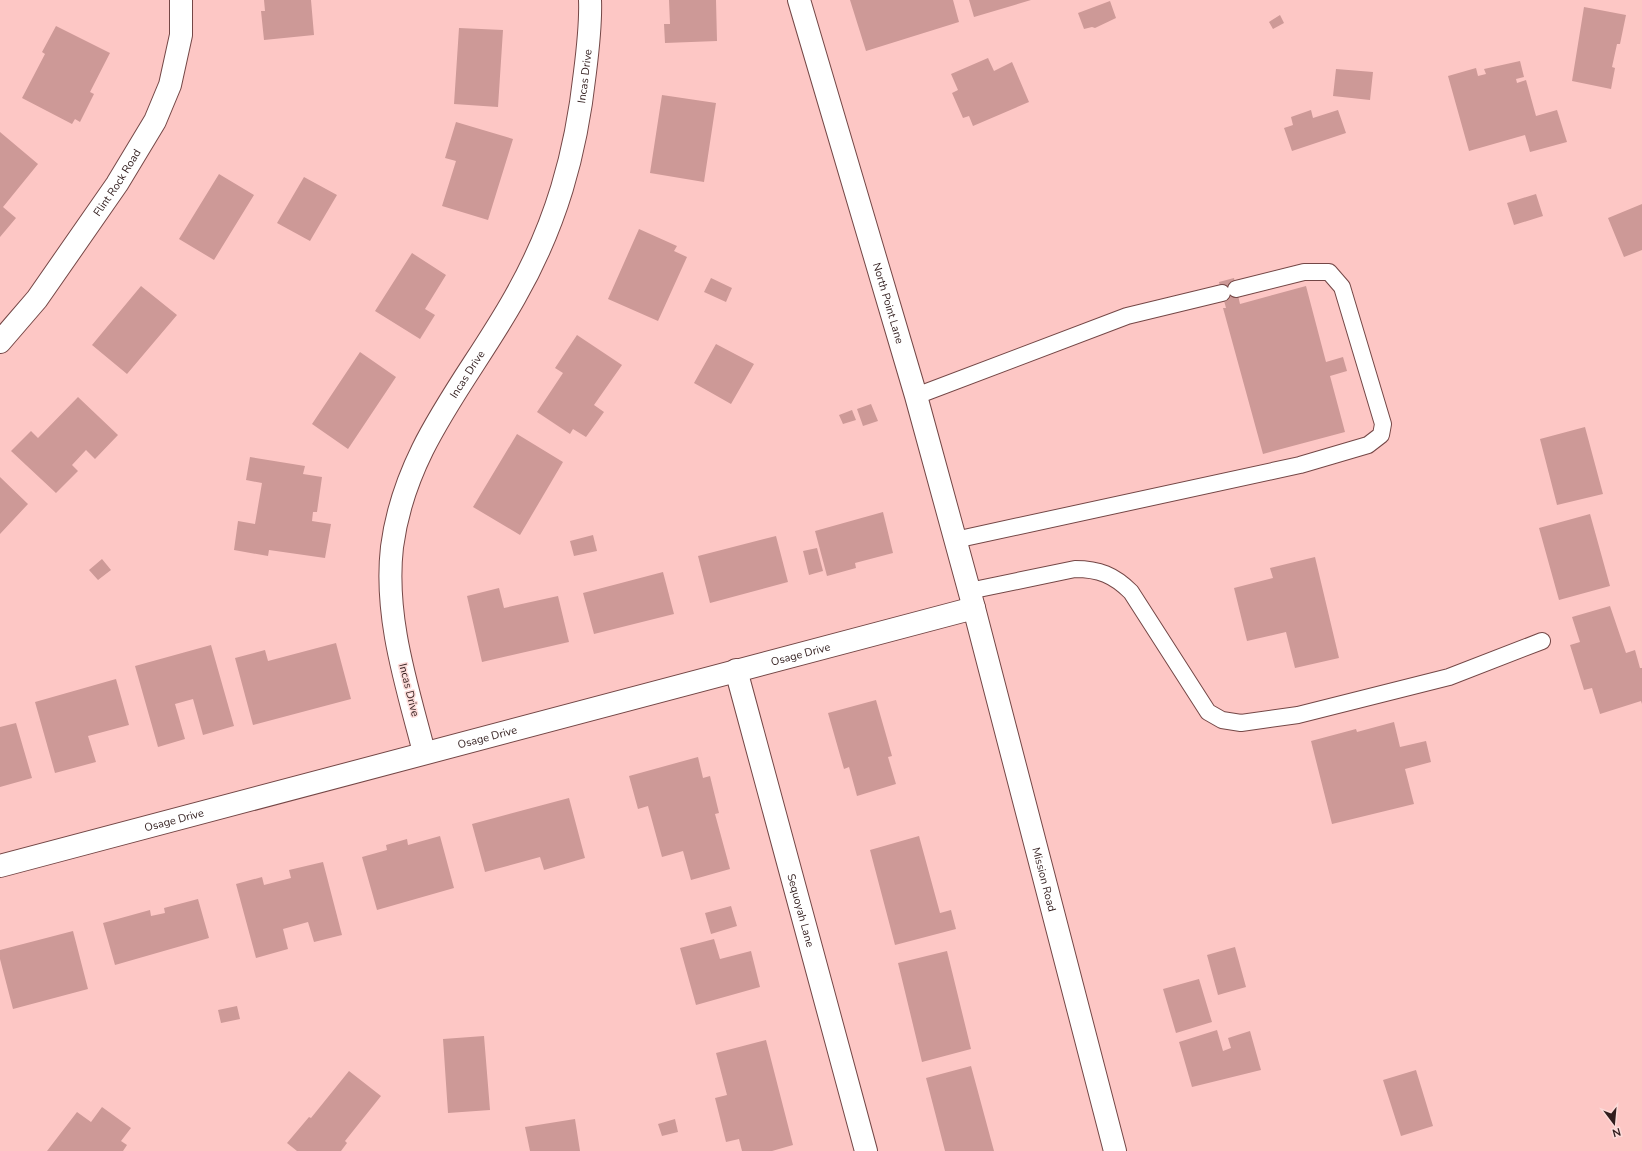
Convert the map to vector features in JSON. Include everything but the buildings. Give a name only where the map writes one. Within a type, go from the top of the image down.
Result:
[{"type":"street","name":"Flint Rock Road","points":[[0,342],[37,299],[117,184],[155,121],[170,86],[181,35],[181,0]]},
{"type":"street","name":"Incas Drive","points":[[424,752],[398,649],[392,607],[392,547],[401,504],[410,475],[422,447],[515,298],[537,255],[550,224],[571,160],[580,115],[588,43],[590,0]]},
{"type":"street","name":"North Point Lane","points":[[798,0],[916,396],[971,600]]},
{"type":"street","name":"Osage Drive","points":[[0,866],[736,670],[971,600]]},
{"type":"street","name":"Mission Road","points":[[971,600],[1115,1151]]},
{"type":"street","name":"Sequoyah Lane","points":[[736,670],[866,1151]]},
{"type":"lane","points":[[916,396],[1127,316],[1304,272],[1329,272],[1342,287],[1383,424],[1381,435],[1368,445],[1300,465],[955,540]]},
{"type":"lane","points":[[971,600],[1075,569],[1092,569],[1109,574],[1121,582],[1131,592],[1208,712],[1222,720],[1241,723],[1298,715],[1449,676],[1542,641]]}]
